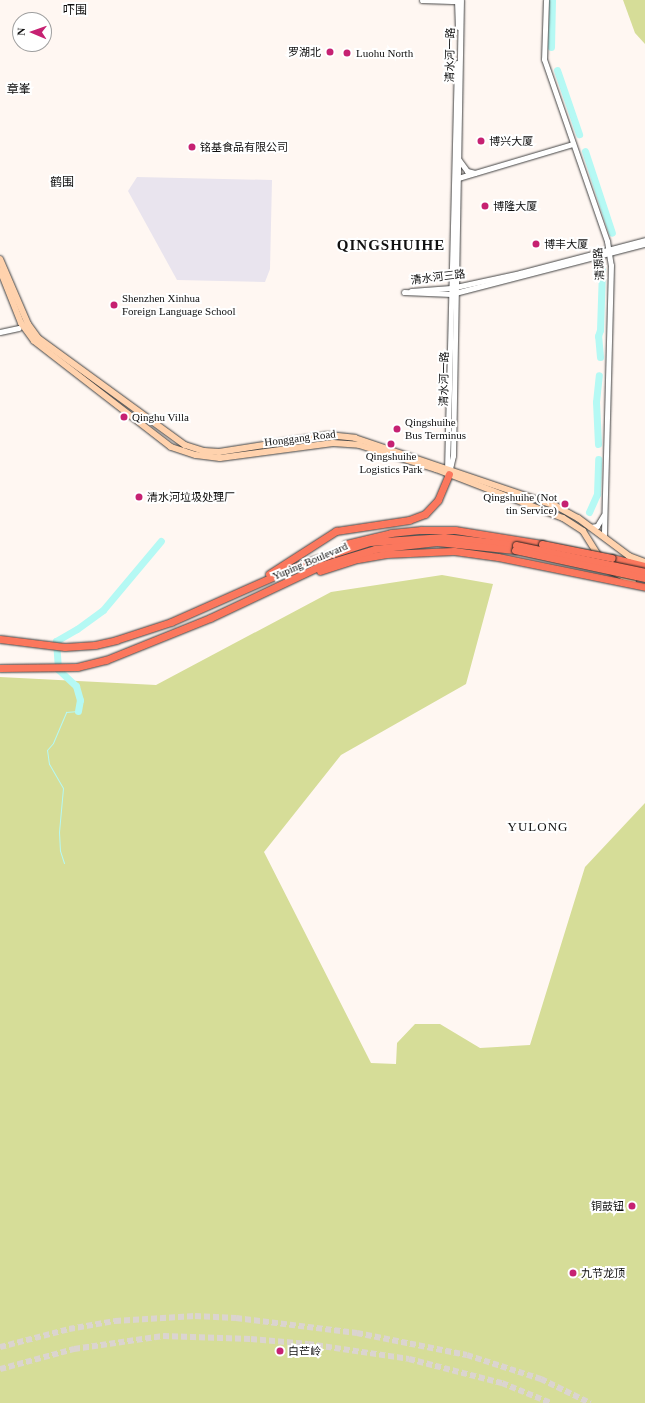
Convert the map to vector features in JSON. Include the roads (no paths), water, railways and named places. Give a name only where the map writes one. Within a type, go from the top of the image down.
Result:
[{"type":"highway","points":[[268,574],[336,531],[408,520],[425,514],[438,500],[449,470]]},
{"type":"highway","points":[[234,592],[268,574],[311,555],[363,539],[391,533],[455,530],[542,544],[645,566]]},
{"type":"highway","name":"Yuping Boulevard","points":[[0,639],[27,643],[80,647],[116,640],[145,631],[304,563],[370,542],[444,537],[516,548],[645,572]]},
{"type":"highway","name":"Yuping Boulevard","points":[[0,668],[77,667],[135,649],[295,580],[346,556],[404,544],[443,542],[516,548],[645,578]]},
{"type":"highway","points":[[295,580],[358,559],[397,552],[435,550],[498,556],[645,586]]},
{"type":"main road","name":"Honggang Road","points":[[0,259],[28,324],[38,338],[181,443],[204,451],[225,451],[334,435],[366,441],[556,506],[590,527],[629,556],[645,562]]},
{"type":"main road","name":"Honggang Road","points":[[0,270],[19,318],[31,338],[171,447],[203,457],[230,457],[345,443],[449,470],[569,521],[586,534],[610,571],[622,578],[645,586]]},
{"type":"main road","points":[[147,429],[148,423],[153,423]]},
{"type":"street","points":[[422,0],[459,0]]},
{"type":"street","name":"清水河一路","points":[[453,290],[458,178],[459,0]]},
{"type":"street","name":"清水河一路","points":[[449,470],[459,0]]},
{"type":"street","name":"清源路","points":[[545,0],[542,59],[573,144],[608,252],[604,537]]},
{"type":"street","points":[[458,178],[573,144]]},
{"type":"street","points":[[458,156],[463,168],[478,172]]},
{"type":"street","name":"清水河三路","points":[[608,252],[645,240]]},
{"type":"street","name":"清水河三路","points":[[453,290],[404,292],[453,290],[645,244]]},
{"type":"street","name":"清源路","points":[[590,527],[597,526],[603,516],[608,252]]},
{"type":"street","points":[[0,332],[19,328]]},
{"type":"waterway","points":[[551,47],[552,0]]},
{"type":"waterway","points":[[557,70],[579,134]]},
{"type":"waterway","points":[[585,151],[612,233]]},
{"type":"waterway","points":[[600,357],[598,336],[600,330],[602,269]]},
{"type":"waterway","points":[[598,444],[596,402],[599,375]]},
{"type":"waterway","points":[[589,512],[597,494],[598,459]]},
{"type":"waterway","points":[[78,711],[80,700],[76,686],[58,669],[56,641],[77,629],[103,610],[161,541]]},
{"type":"waterway","points":[[64,863],[60,851],[59,832],[63,788],[49,764],[47,750],[53,743],[66,712],[78,711]]},
{"type":"tunnel","points":[[0,1347],[69,1329],[115,1321],[195,1316],[236,1318],[357,1333],[467,1355],[541,1379],[590,1403]]},
{"type":"tunnel","points":[[0,1369],[74,1349],[163,1336],[251,1339],[308,1344],[409,1359],[502,1383],[551,1403]]},
{"type":"place","name":"罗湖北","points":[[330,52]]},
{"type":"place","name":"Luohu North","points":[[347,53]]},
{"type":"place","name":"博兴大厦","points":[[481,141]]},
{"type":"place","name":"铭基食品有限公司","points":[[192,147]]},
{"type":"place","name":"博隆大厦","points":[[485,206]]},
{"type":"place","name":"博丰大厦","points":[[536,244]]},
{"type":"place","name":"Shenzhen Xinhua Foreign Language School","points":[[114,305]]},
{"type":"place","name":"Qinghu Villa","points":[[124,417]]},
{"type":"place","name":"Qingshuihe Bus Terminus","points":[[397,429]]},
{"type":"place","name":"Qingshuihe Logistics Park","points":[[391,444]]},
{"type":"place","name":"清水河垃圾处理厂","points":[[139,497]]},
{"type":"place","name":"Qingshuihe (Not tin Service)","points":[[565,504]]},
{"type":"place","name":"铜鼓钮","points":[[632,1206]]},
{"type":"place","name":"九节龙顶","points":[[573,1273]]},
{"type":"place","name":"白芒岭","points":[[280,1351]]},
{"type":"district","name":"吓围","points":[[75,11]]},
{"type":"district","name":"章峯","points":[[19,90]]},
{"type":"district","name":"鹤围","points":[[62,183]]},
{"type":"district","name":"QINGSHUIHE","points":[[391,246]]},
{"type":"district","name":"YULONG","points":[[538,827]]}]
